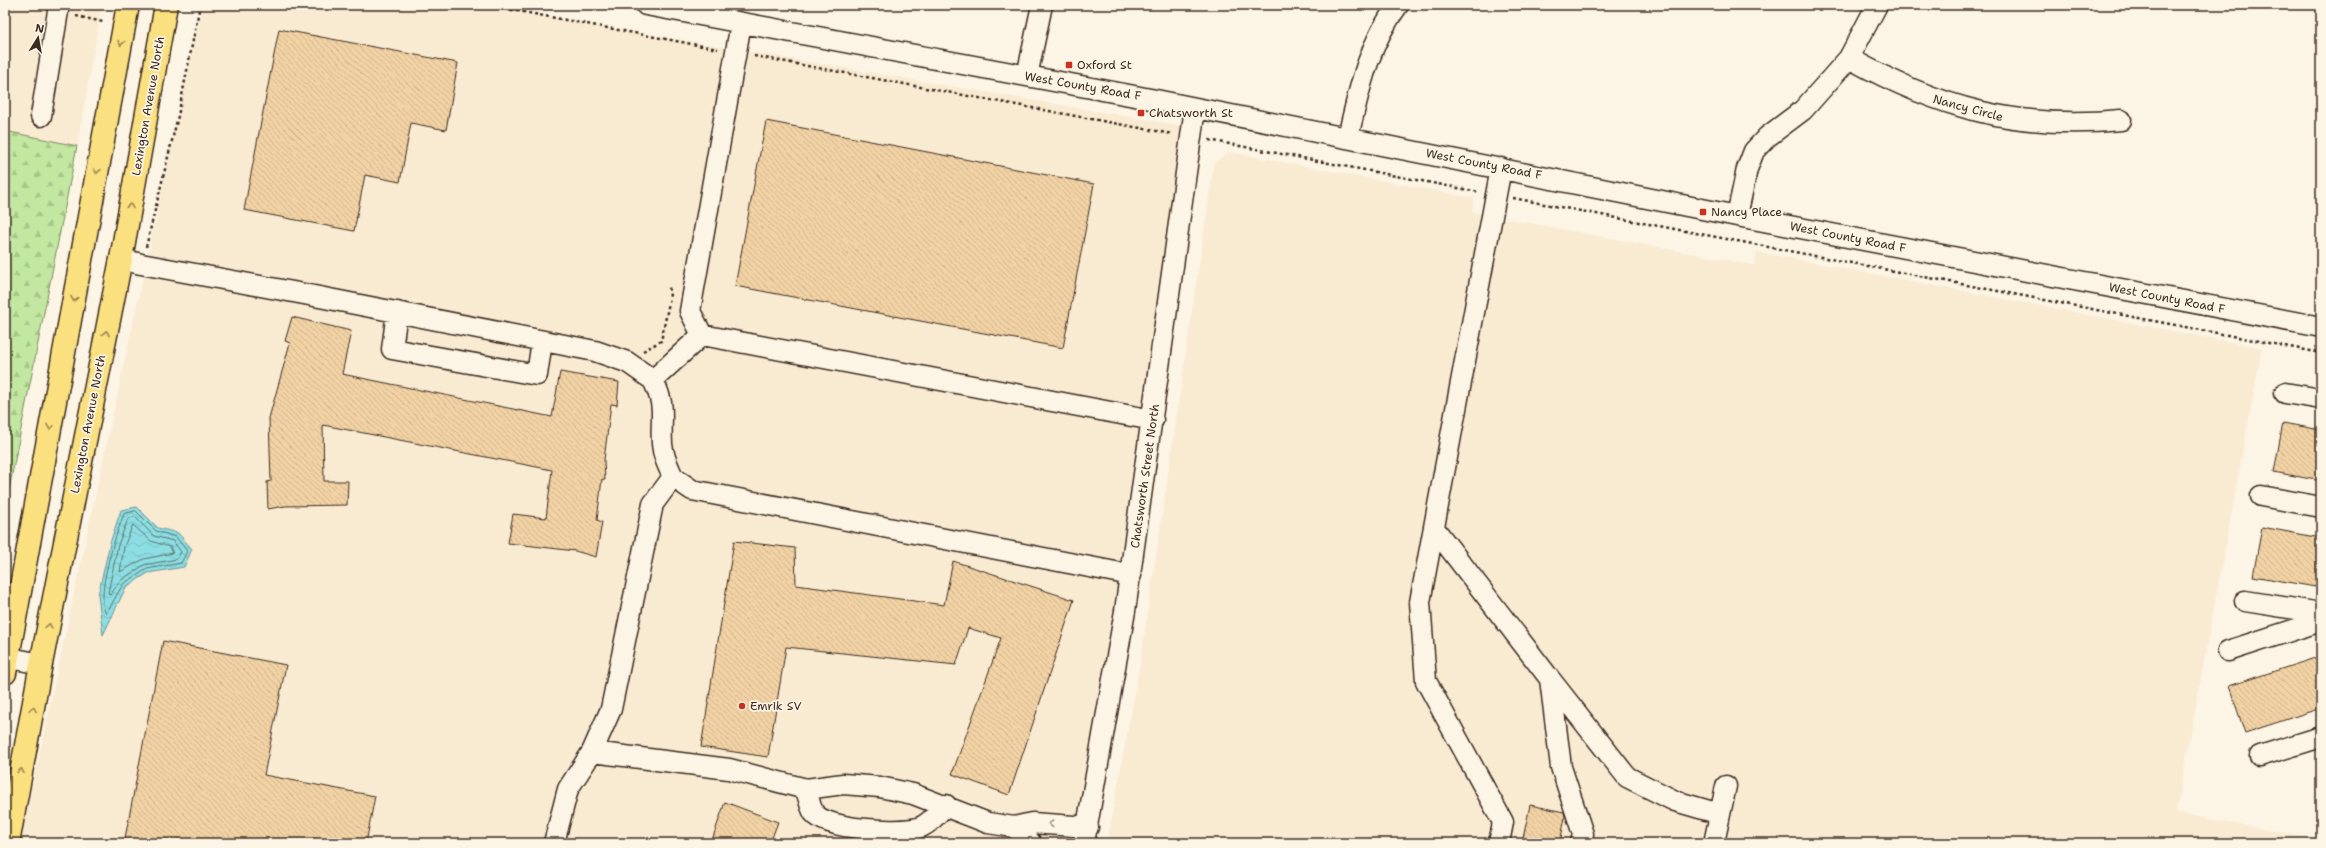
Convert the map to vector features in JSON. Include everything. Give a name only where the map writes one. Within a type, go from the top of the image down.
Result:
[{"type":"main road","points":[[6,663],[128,5]]},
{"type":"main road","name":"Lexington Avenue North","points":[[8,843],[41,664],[121,259],[166,5]]},
{"type":"street","name":"West County Road F","points":[[646,5],[1195,108],[1737,216],[2321,327]]},
{"type":"street","points":[[1027,76],[1042,5]]},
{"type":"street","points":[[1348,138],[1363,73],[1374,44],[1398,5]]},
{"type":"street","points":[[1737,216],[1746,169],[1754,151],[1767,137],[1803,110],[1849,58],[1877,5]]},
{"type":"street","points":[[41,116],[59,10]]},
{"type":"street","points":[[702,334],[690,311],[735,53],[742,22]]},
{"type":"street","name":"Nancy Circle","points":[[1849,58],[1889,81],[1925,96],[1989,115],[2008,118],[2095,122],[2121,120]]},
{"type":"street","name":"Chatsworth Street North","points":[[1086,835],[1131,575],[1195,108]]},
{"type":"street","points":[[1499,843],[1503,822],[1426,681],[1420,602],[1501,168]]},
{"type":"street","points":[[121,259],[595,352],[631,365],[653,380],[660,394],[663,408],[662,443],[664,456],[673,477],[692,490],[1131,575]]},
{"type":"street","points":[[397,312],[392,349],[537,375],[542,341]]},
{"type":"street","points":[[653,380],[702,334]]},
{"type":"street","points":[[702,334],[1153,420]]},
{"type":"street","points":[[2285,393],[2321,399]]},
{"type":"street","points":[[554,843],[568,789],[592,752],[611,709],[653,504],[673,477]]},
{"type":"street","points":[[2261,496],[2321,507]]},
{"type":"street","points":[[1434,528],[1627,776],[1675,801],[1720,814]]},
{"type":"street","points":[[2245,601],[2321,613]]},
{"type":"street","points":[[2228,651],[2321,621]]},
{"type":"street","points":[[6,663],[41,664]]},
{"type":"street","points":[[1550,679],[1561,767],[1583,834],[1581,843]]},
{"type":"street","points":[[2260,756],[2321,737]]},
{"type":"street","points":[[592,752],[729,769],[806,789],[843,784],[880,787],[913,794],[946,805],[970,817],[1014,827],[1032,823],[1086,835]]},
{"type":"street","points":[[1714,843],[1726,786]]},
{"type":"street","points":[[806,789],[814,812],[824,820],[887,832],[919,828],[932,819],[946,805]]},
{"type":"street","points":[[1014,827],[1031,843]]},
{"type":"path","points":[[487,5],[735,53],[1496,195],[2321,353]]},
{"type":"path","points":[[59,10],[103,22]]},
{"type":"path","points":[[631,365],[640,353],[661,341],[670,298],[668,286]]},
{"type":"shaded area","points":[[5,5],[102,5],[77,146],[5,131]]},
{"type":"shaded area","points":[[202,5],[477,5],[1183,126],[1131,501],[1104,674],[1073,843],[20,843]]},
{"type":"shaded area","points":[[1229,152],[1474,198],[1472,212],[1493,216],[1754,265],[1757,252],[2262,348],[2176,813],[2321,840],[2321,843],[1107,843],[1140,664],[1214,163]]},
{"type":"green space","points":[[5,131],[77,146],[5,510]]},
{"type":"water","points":[[137,507],[158,528],[178,533],[192,549],[184,567],[148,573],[126,587],[103,635],[98,595],[110,543],[121,510]]},
{"type":"building","points":[[279,29],[458,63],[446,130],[411,123],[400,182],[365,175],[354,231],[244,210]]},
{"type":"building","points":[[766,121],[1094,184],[1063,348],[735,286]]},
{"type":"building","points":[[292,317],[351,331],[342,374],[552,417],[560,372],[619,382],[617,405],[611,404],[604,460],[605,480],[602,479],[597,520],[602,522],[596,557],[575,551],[508,543],[513,514],[546,518],[552,470],[323,425],[324,481],[348,481],[347,505],[285,506],[268,509],[267,482],[271,481],[269,418],[290,343],[285,341]]},
{"type":"building","points":[[2283,423],[2321,430],[2321,481],[2274,472]]},
{"type":"building","points":[[2262,527],[2321,538],[2321,588],[2253,576]]},
{"type":"building","name":"Emrik SV","points":[[734,541],[795,548],[796,585],[944,605],[953,561],[1074,600],[1009,795],[952,774],[1001,638],[968,628],[956,665],[786,647],[768,757],[701,747]]},
{"type":"building","points":[[163,641],[286,665],[264,775],[375,796],[366,843],[124,843]]},
{"type":"building","points":[[2321,656],[2321,708],[2245,733],[2229,686]]},
{"type":"building","points":[[725,802],[778,822],[770,843],[711,843]]},
{"type":"building","points":[[1530,805],[1564,812],[1565,817],[1560,843],[1522,843]]},
{"type":"place","name":"Oxford St","points":[[1069,65]]},
{"type":"place","name":"Chatsworth St","points":[[1141,113]]},
{"type":"place","name":"Nancy Place","points":[[1703,212]]},
{"type":"place","name":"Emrik SV","points":[[742,706]]}]
